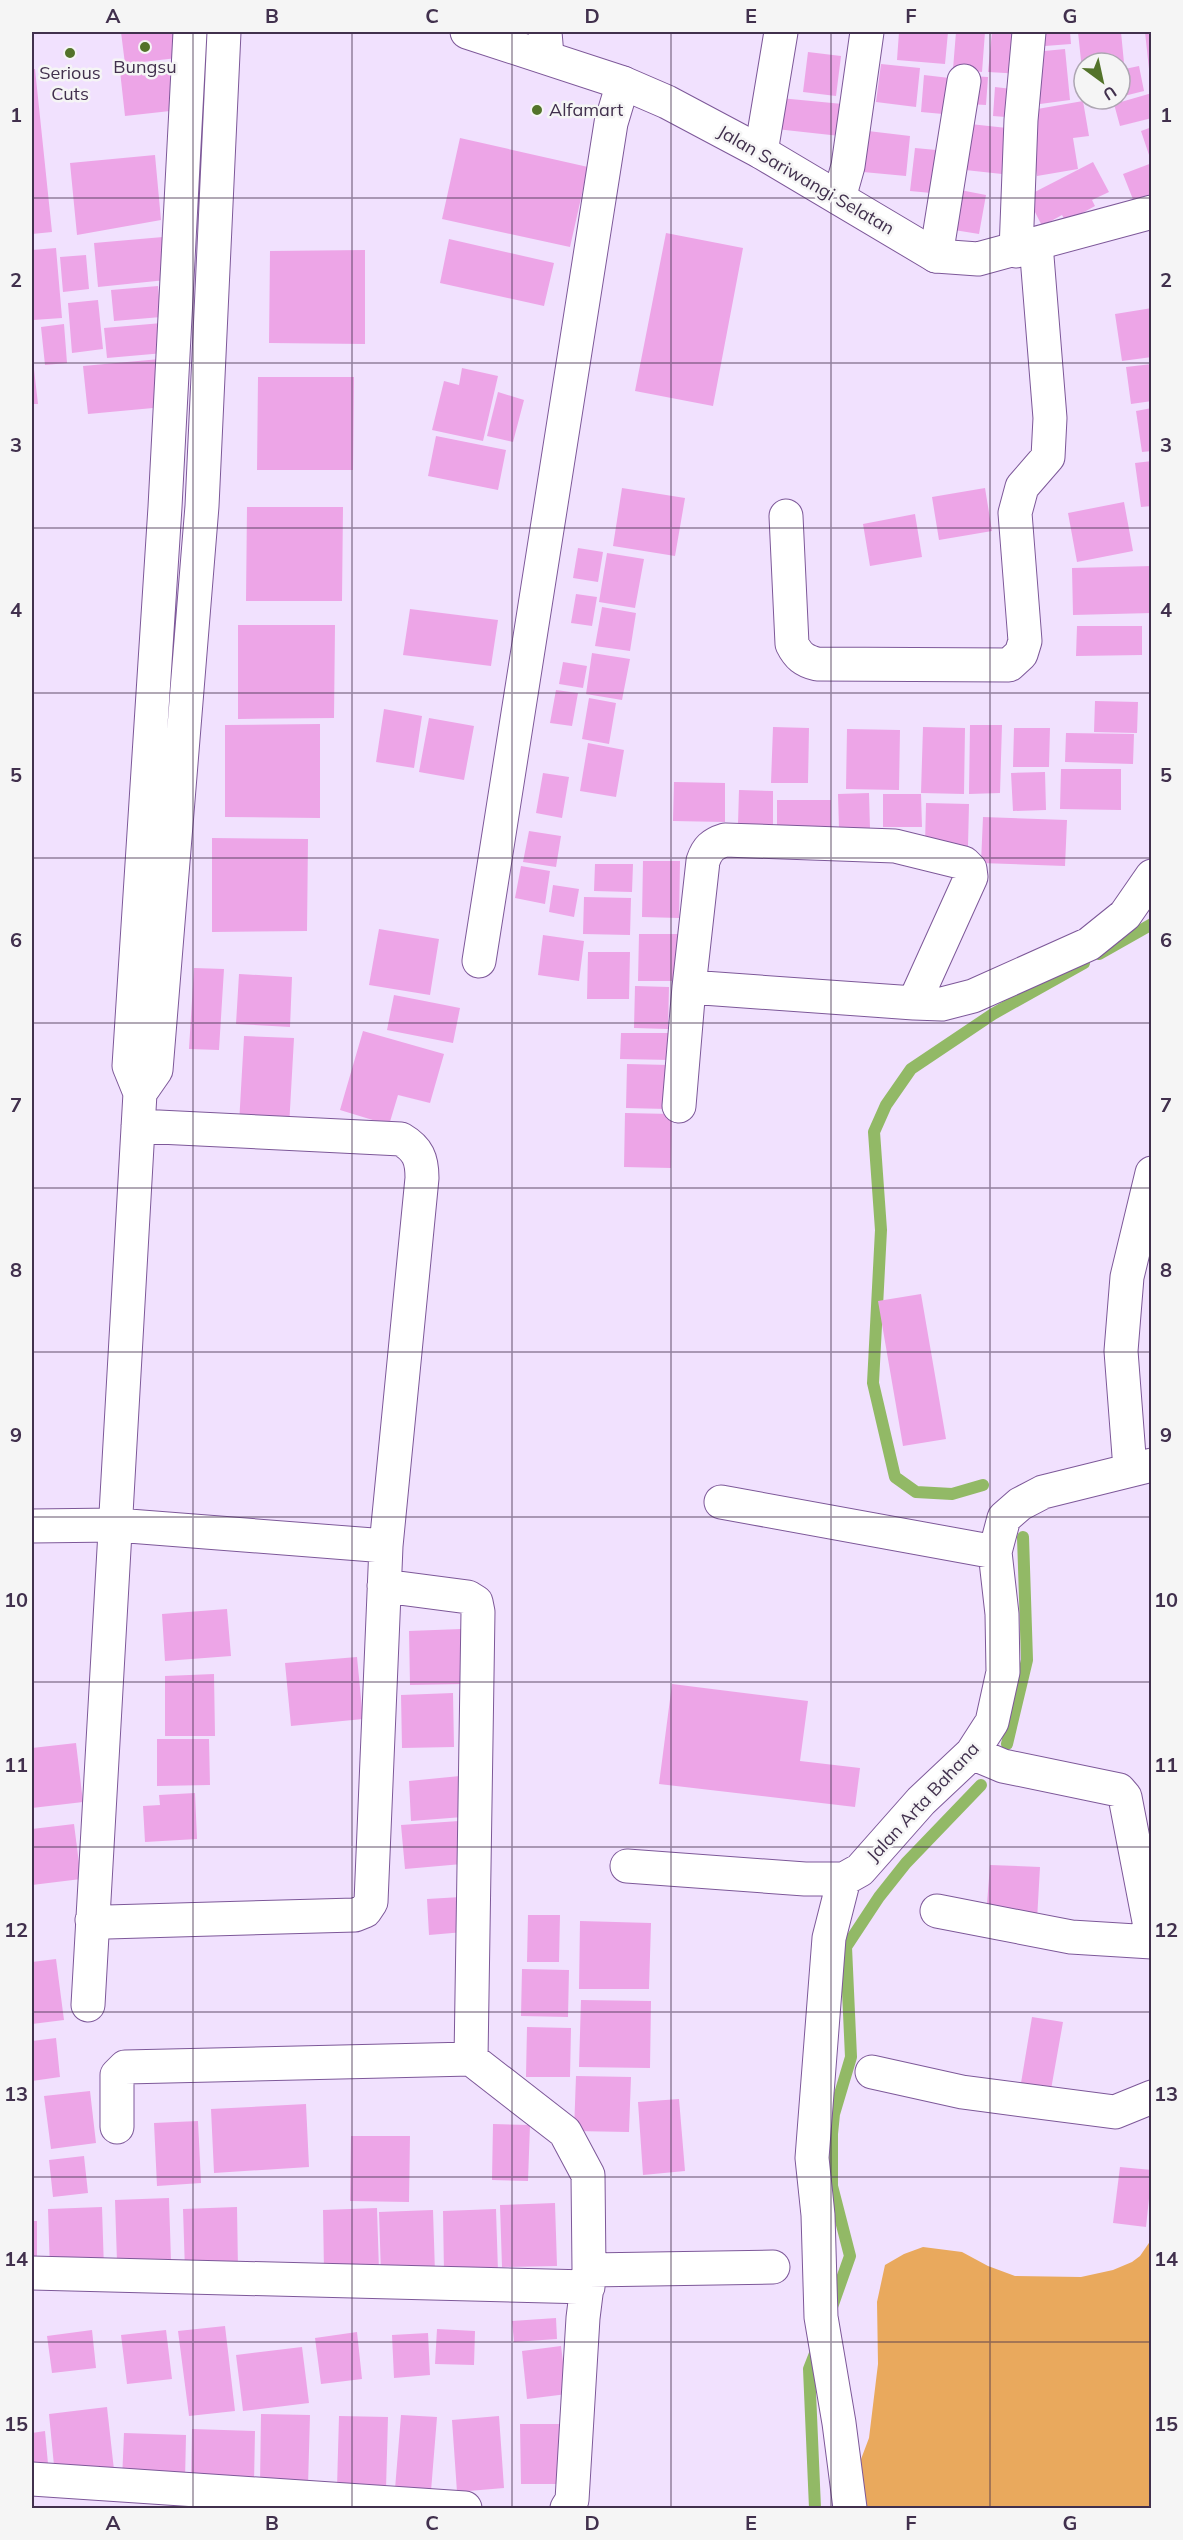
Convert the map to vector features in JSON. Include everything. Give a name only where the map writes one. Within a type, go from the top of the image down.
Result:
[{"type":"street","points":[[88,2005],[140,1093],[129,1066],[165,507],[190,32]]},
{"type":"street","points":[[140,1093],[156,1070],[202,506],[224,32]]},
{"type":"street","name":"Jalan Sariwangi Selatan","points":[[467,32],[546,44],[623,83],[667,102],[761,152],[936,256],[978,260],[1152,212]]},
{"type":"street","points":[[761,152],[782,32]]},
{"type":"street","points":[[839,198],[848,166],[867,32]]},
{"type":"street","points":[[786,516],[792,644],[800,657],[817,664],[1009,664],[1021,654],[1025,641],[1015,513],[1022,487],[1048,457],[1050,418],[1026,247],[1022,120],[1029,32]]},
{"type":"street","points":[[936,256],[964,81]]},
{"type":"street","points":[[479,961],[610,123],[623,83]]},
{"type":"street","points":[[165,507],[202,506]]},
{"type":"street","points":[[680,1106],[702,861],[711,846],[725,840],[895,846],[964,863],[971,873],[914,1003]]},
{"type":"street","points":[[689,987],[942,1004],[973,996],[1089,944],[1125,915],[1152,876]]},
{"type":"street","points":[[92,1920],[106,1922],[355,1915],[365,1911],[371,1902],[386,1546],[422,1178],[422,1164],[417,1152],[401,1140],[138,1126]]},
{"type":"street","points":[[1141,1467],[1122,1341],[1126,1277],[1152,1173]]},
{"type":"street","name":"Jalan Arta Bahana","points":[[844,1879],[860,1870],[921,1801],[972,1753],[992,1722],[1003,1672],[1002,1614],[995,1552],[1004,1518],[1020,1504],[1043,1492],[1141,1467]]},
{"type":"street","points":[[721,1502],[995,1552]]},
{"type":"street","points":[[32,1526],[116,1526],[386,1546]]},
{"type":"street","points":[[384,1586],[468,1597],[476,1602],[478,1612],[471,2059]]},
{"type":"street","points":[[972,1753],[1003,1766],[1119,1790],[1125,1797],[1152,1937]]},
{"type":"street","points":[[627,1866],[805,1879],[844,1879],[828,1938],[812,2158],[819,2215],[821,2317],[839,2422],[850,2508]]},
{"type":"street","points":[[937,1911],[1071,1937],[1152,1942]]},
{"type":"street","points":[[117,2127],[117,2075],[125,2067],[471,2059],[565,2132],[588,2175],[589,2278],[583,2318],[572,2500],[567,2508]]},
{"type":"street","points":[[872,2072],[962,2092],[1115,2112],[1152,2097]]},
{"type":"street","points":[[32,2273],[589,2278],[773,2267]]},
{"type":"street","points":[[32,2480],[465,2508]]},
{"type":"shaded area","points":[[1151,2240],[1151,2508],[862,2508],[855,2475],[869,2438],[878,2364],[877,2302],[885,2265],[904,2254],[923,2247],[962,2252],[988,2266],[1015,2276],[1081,2277],[1113,2270],[1132,2262],[1140,2256]]},
{"type":"building","points":[[121,32],[175,32],[177,58],[125,64]]},
{"type":"building","points":[[899,32],[948,32],[945,64],[897,60]]},
{"type":"building","points":[[956,32],[985,32],[982,72],[953,69]]},
{"type":"building","points":[[992,32],[1024,32],[1021,74],[988,72]]},
{"type":"building","points":[[1043,32],[1070,32],[1071,44],[1045,46]]},
{"type":"building","points":[[1078,32],[1121,32],[1123,51],[1080,51]]},
{"type":"building","points":[[1145,32],[1152,32],[1152,69],[1149,69]]},
{"type":"building","points":[[1065,49],[1070,100],[1040,104],[1034,52]]},
{"type":"building","points":[[808,52],[841,56],[836,96],[803,92]]},
{"type":"building","points":[[174,64],[179,110],[125,116],[120,71]]},
{"type":"building","points":[[881,64],[920,68],[916,107],[876,102]]},
{"type":"building","points":[[1139,66],[1144,91],[1132,94],[1132,67]]},
{"type":"building","points":[[32,69],[35,69],[52,232],[32,234]]},
{"type":"building","points":[[924,75],[958,79],[954,115],[921,112]]},
{"type":"building","points":[[970,76],[988,77],[986,105],[968,104]]},
{"type":"building","points":[[995,87],[1020,90],[1018,118],[993,116]]},
{"type":"building","points":[[1152,93],[1152,118],[1120,126],[1116,111],[1132,111],[1132,99]]},
{"type":"building","points":[[780,98],[853,105],[849,137],[776,129]]},
{"type":"building","points":[[1072,103],[1072,111],[1085,111],[1089,136],[1073,138],[1078,169],[1037,176],[1026,111]]},
{"type":"building","points":[[961,123],[1007,128],[1002,174],[956,169]]},
{"type":"building","points":[[1152,127],[1152,155],[1149,155],[1141,131]]},
{"type":"building","points":[[868,131],[910,136],[906,176],[863,172]]},
{"type":"building","points":[[460,138],[588,167],[570,247],[442,219]]},
{"type":"building","points":[[915,148],[947,151],[942,194],[910,191]]},
{"type":"building","points":[[155,155],[161,220],[77,235],[70,163]]},
{"type":"building","points":[[1093,162],[1109,192],[1092,200],[1095,206],[1066,222],[1062,215],[1042,226],[1027,196]]},
{"type":"building","points":[[1152,163],[1152,201],[1136,207],[1123,174]]},
{"type":"building","points":[[955,189],[986,195],[979,234],[948,229]]},
{"type":"building","points":[[666,233],[743,248],[713,406],[635,391]]},
{"type":"building","points":[[163,237],[166,280],[98,287],[94,243]]},
{"type":"building","points":[[449,239],[554,263],[544,306],[440,283]]},
{"type":"building","points":[[56,248],[62,318],[33,320],[32,250]]},
{"type":"building","points":[[365,250],[365,344],[269,343],[270,251]]},
{"type":"building","points":[[86,255],[89,289],[63,292],[60,257]]},
{"type":"building","points":[[158,286],[161,317],[114,321],[111,290]]},
{"type":"building","points":[[98,300],[103,349],[72,353],[68,303]]},
{"type":"building","points":[[1152,308],[1152,357],[1122,361],[1115,314]]},
{"type":"building","points":[[162,323],[164,353],[107,358],[104,328]]},
{"type":"building","points":[[64,324],[67,363],[45,365],[41,327]]},
{"type":"building","points":[[32,352],[38,404],[32,404]]},
{"type":"building","points":[[160,359],[164,407],[88,414],[83,366]]},
{"type":"building","points":[[1152,364],[1152,401],[1131,404],[1126,367]]},
{"type":"building","points":[[462,368],[498,376],[483,441],[432,430],[444,381],[459,385]]},
{"type":"building","points":[[258,377],[354,377],[353,470],[257,470]]},
{"type":"building","points":[[498,392],[524,400],[513,442],[487,436]]},
{"type":"building","points":[[1152,408],[1152,451],[1142,452],[1136,411]]},
{"type":"building","points":[[436,436],[506,450],[498,490],[428,476]]},
{"type":"building","points":[[1152,461],[1152,506],[1141,507],[1135,463]]},
{"type":"building","points":[[622,488],[685,498],[675,556],[613,546]]},
{"type":"building","points":[[985,488],[992,531],[939,540],[932,497]]},
{"type":"building","points":[[1124,502],[1133,551],[1077,562],[1068,513]]},
{"type":"building","points":[[247,507],[343,507],[342,601],[246,601]]},
{"type":"building","points":[[915,514],[922,557],[870,566],[863,524]]},
{"type":"building","points":[[578,548],[603,552],[598,582],[573,578]]},
{"type":"building","points":[[607,553],[644,559],[635,608],[599,602]]},
{"type":"building","points":[[1152,566],[1152,613],[1073,615],[1072,568]]},
{"type":"building","points":[[576,594],[597,597],[592,626],[571,623]]},
{"type":"building","points":[[602,607],[636,613],[630,651],[595,646]]},
{"type":"building","points":[[410,609],[498,620],[491,666],[403,655]]},
{"type":"building","points":[[238,625],[335,625],[334,718],[238,719]]},
{"type":"building","points":[[1077,626],[1142,626],[1142,655],[1076,656]]},
{"type":"building","points":[[592,653],[630,659],[622,700],[586,694]]},
{"type":"building","points":[[563,662],[587,666],[583,688],[559,684]]},
{"type":"building","points":[[556,690],[578,693],[572,726],[550,723]]},
{"type":"building","points":[[589,698],[616,703],[609,744],[582,739]]},
{"type":"building","points":[[1095,701],[1138,702],[1137,733],[1094,732]]},
{"type":"building","points":[[384,709],[422,716],[414,768],[376,762]]},
{"type":"building","points":[[429,718],[474,726],[464,780],[419,772]]},
{"type":"building","points":[[320,724],[320,818],[225,817],[225,725]]},
{"type":"building","points":[[970,725],[1002,725],[1000,793],[969,794]]},
{"type":"building","points":[[773,727],[809,728],[808,783],[771,783]]},
{"type":"building","points":[[923,727],[965,728],[964,794],[921,793]]},
{"type":"building","points":[[1014,728],[1050,728],[1049,767],[1013,767]]},
{"type":"building","points":[[847,729],[900,730],[899,790],[846,789]]},
{"type":"building","points":[[1066,733],[1134,734],[1133,764],[1065,762]]},
{"type":"building","points":[[588,743],[624,750],[616,797],[580,791]]},
{"type":"building","points":[[1061,769],[1121,769],[1121,810],[1060,809]]},
{"type":"building","points":[[1045,772],[1046,810],[1013,811],[1011,773]]},
{"type":"building","points":[[543,773],[569,777],[562,818],[536,813]]},
{"type":"building","points":[[674,782],[725,783],[725,822],[673,821]]},
{"type":"building","points":[[739,790],[773,791],[773,825],[738,824]]},
{"type":"building","points":[[869,793],[870,829],[839,829],[838,794]]},
{"type":"building","points":[[883,794],[921,794],[922,827],[883,827]]},
{"type":"building","points":[[777,800],[831,800],[831,832],[777,832]]},
{"type":"building","points":[[926,803],[969,804],[968,846],[925,845]]},
{"type":"building","points":[[983,817],[1067,820],[1065,866],[981,863]]},
{"type":"building","points":[[529,831],[561,836],[556,867],[523,862]]},
{"type":"building","points":[[212,838],[308,839],[307,931],[212,932]]},
{"type":"building","points":[[643,861],[680,861],[679,918],[642,917]]},
{"type":"building","points":[[595,864],[633,864],[632,892],[594,891]]},
{"type":"building","points":[[521,866],[550,871],[545,904],[515,898]]},
{"type":"building","points":[[553,885],[579,889],[574,917],[549,912]]},
{"type":"building","points":[[584,897],[631,898],[630,935],[583,934]]},
{"type":"building","points":[[379,929],[439,939],[430,995],[369,985]]},
{"type":"building","points":[[639,934],[684,934],[683,981],[638,981]]},
{"type":"building","points":[[543,935],[584,941],[579,981],[538,975]]},
{"type":"building","points":[[588,952],[630,952],[629,999],[587,999]]},
{"type":"building","points":[[194,968],[224,969],[219,1050],[189,1049]]},
{"type":"building","points":[[239,974],[292,977],[290,1027],[236,1024]]},
{"type":"building","points":[[635,986],[669,987],[668,1029],[634,1028]]},
{"type":"building","points":[[394,995],[460,1008],[453,1043],[387,1030]]},
{"type":"building","points":[[363,1031],[444,1054],[430,1103],[398,1095],[389,1125],[340,1110]]},
{"type":"building","points":[[621,1033],[672,1033],[671,1060],[620,1059]]},
{"type":"building","points":[[244,1036],[294,1038],[289,1127],[239,1124]]},
{"type":"building","points":[[627,1064],[669,1065],[667,1109],[626,1108]]},
{"type":"building","points":[[625,1113],[672,1114],[671,1168],[624,1167]]},
{"type":"building","points":[[921,1294],[946,1439],[903,1446],[878,1301]]},
{"type":"building","points":[[227,1609],[231,1656],[165,1661],[162,1614]]},
{"type":"building","points":[[461,1629],[462,1684],[410,1685],[409,1631]]},
{"type":"building","points":[[357,1657],[363,1719],[291,1726],[285,1663]]},
{"type":"building","points":[[214,1674],[215,1736],[165,1736],[165,1676]]},
{"type":"building","points":[[672,1684],[808,1701],[800,1761],[860,1768],[855,1807],[659,1784]]},
{"type":"building","points":[[453,1693],[454,1747],[402,1748],[401,1695]]},
{"type":"building","points":[[157,1739],[209,1739],[210,1785],[157,1786]]},
{"type":"building","points":[[76,1743],[83,1802],[32,1808],[32,1748]]},
{"type":"building","points":[[460,1776],[463,1817],[411,1821],[409,1781]]},
{"type":"building","points":[[195,1793],[197,1839],[145,1842],[143,1806],[160,1805],[159,1795]]},
{"type":"building","points":[[459,1821],[462,1864],[405,1869],[401,1825]]},
{"type":"building","points":[[74,1824],[81,1879],[32,1885],[32,1829]]},
{"type":"building","points":[[990,1865],[1040,1867],[1037,1920],[986,1917]]},
{"type":"building","points":[[461,1897],[464,1932],[429,1935],[427,1899]]},
{"type":"building","points":[[528,1915],[560,1915],[559,1962],[527,1962]]},
{"type":"building","points":[[580,1921],[651,1923],[649,1989],[579,1989]]},
{"type":"building","points":[[56,1959],[64,2020],[32,2024],[32,1962]]},
{"type":"building","points":[[522,1969],[569,1970],[568,2017],[521,2016]]},
{"type":"building","points":[[581,2000],[651,2001],[650,2068],[579,2067]]},
{"type":"building","points":[[1032,2017],[1063,2022],[1050,2095],[1020,2089]]},
{"type":"building","points":[[527,2027],[571,2028],[570,2077],[526,2077]]},
{"type":"building","points":[[56,2038],[60,2077],[32,2081],[32,2041]]},
{"type":"building","points":[[576,2076],[631,2077],[629,2132],[574,2131]]},
{"type":"building","points":[[90,2091],[96,2143],[51,2149],[44,2096]]},
{"type":"building","points":[[679,2099],[685,2171],[643,2175],[638,2102]]},
{"type":"building","points":[[306,2104],[309,2167],[214,2173],[211,2109]]},
{"type":"building","points":[[198,2121],[201,2183],[157,2186],[154,2123]]},
{"type":"building","points":[[493,2124],[530,2125],[528,2181],[492,2180]]},
{"type":"building","points":[[351,2136],[410,2136],[409,2202],[350,2201]]},
{"type":"building","points":[[84,2156],[88,2193],[53,2197],[49,2160]]},
{"type":"building","points":[[1120,2167],[1152,2170],[1146,2227],[1113,2223]]},
{"type":"building","points":[[169,2198],[171,2261],[117,2262],[115,2200]]},
{"type":"building","points":[[555,2203],[557,2266],[502,2267],[500,2205]]},
{"type":"building","points":[[102,2207],[104,2270],[50,2271],[48,2209]]},
{"type":"building","points":[[237,2207],[238,2270],[185,2271],[183,2209]]},
{"type":"building","points":[[377,2208],[379,2271],[324,2272],[323,2210]]},
{"type":"building","points":[[496,2209],[498,2272],[444,2274],[443,2211]]},
{"type":"building","points":[[433,2210],[435,2273],[381,2274],[379,2212]]},
{"type":"building","points":[[32,2221],[37,2221],[37,2267],[32,2267]]},
{"type":"building","points":[[556,2318],[557,2339],[514,2342],[512,2321]]},
{"type":"building","points":[[225,2326],[235,2411],[189,2416],[178,2331]]},
{"type":"building","points":[[437,2329],[475,2331],[474,2365],[435,2364]]},
{"type":"building","points":[[92,2330],[96,2368],[52,2373],[47,2336]]},
{"type":"building","points":[[166,2330],[172,2379],[127,2384],[121,2335]]},
{"type":"building","points":[[357,2332],[362,2379],[321,2384],[315,2338]]},
{"type":"building","points":[[428,2333],[430,2375],[394,2378],[392,2335]]},
{"type":"building","points":[[561,2346],[567,2394],[527,2399],[522,2351]]},
{"type":"building","points":[[302,2347],[309,2403],[243,2411],[236,2355]]},
{"type":"building","points":[[107,2407],[114,2470],[55,2476],[49,2414]]},
{"type":"building","points":[[261,2414],[310,2415],[308,2486],[260,2485]]},
{"type":"building","points":[[401,2415],[437,2417],[431,2491],[395,2489]]},
{"type":"building","points":[[339,2416],[388,2417],[386,2489],[337,2488]]},
{"type":"building","points":[[499,2416],[504,2488],[457,2492],[452,2420]]},
{"type":"building","points":[[520,2424],[561,2424],[561,2484],[521,2484]]},
{"type":"building","points":[[192,2429],[255,2431],[254,2483],[191,2482]]},
{"type":"building","points":[[45,2431],[48,2464],[32,2467],[32,2433]]},
{"type":"building","points":[[124,2433],[186,2435],[185,2481],[122,2480]]},
{"type":"waterway","points":[[1099,954],[1152,924]]},
{"type":"waterway","points":[[983,1485],[952,1494],[916,1492],[895,1477],[873,1383],[881,1230],[874,1132],[886,1105],[911,1069],[993,1014],[1084,963]]},
{"type":"waterway","points":[[1007,1744],[1027,1660],[1023,1537]]},
{"type":"waterway","points":[[832,2307],[850,2256],[832,2186],[834,2114],[851,2057],[846,1947],[879,1897],[906,1863],[981,1785]]},
{"type":"waterway","points":[[815,2508],[809,2369],[818,2346]]},
{"type":"place","name":"Bungsu","points":[[145,47]]},
{"type":"place","name":"Serious Cuts","points":[[70,53]]},
{"type":"place","name":"Alfamart","points":[[537,110]]}]
